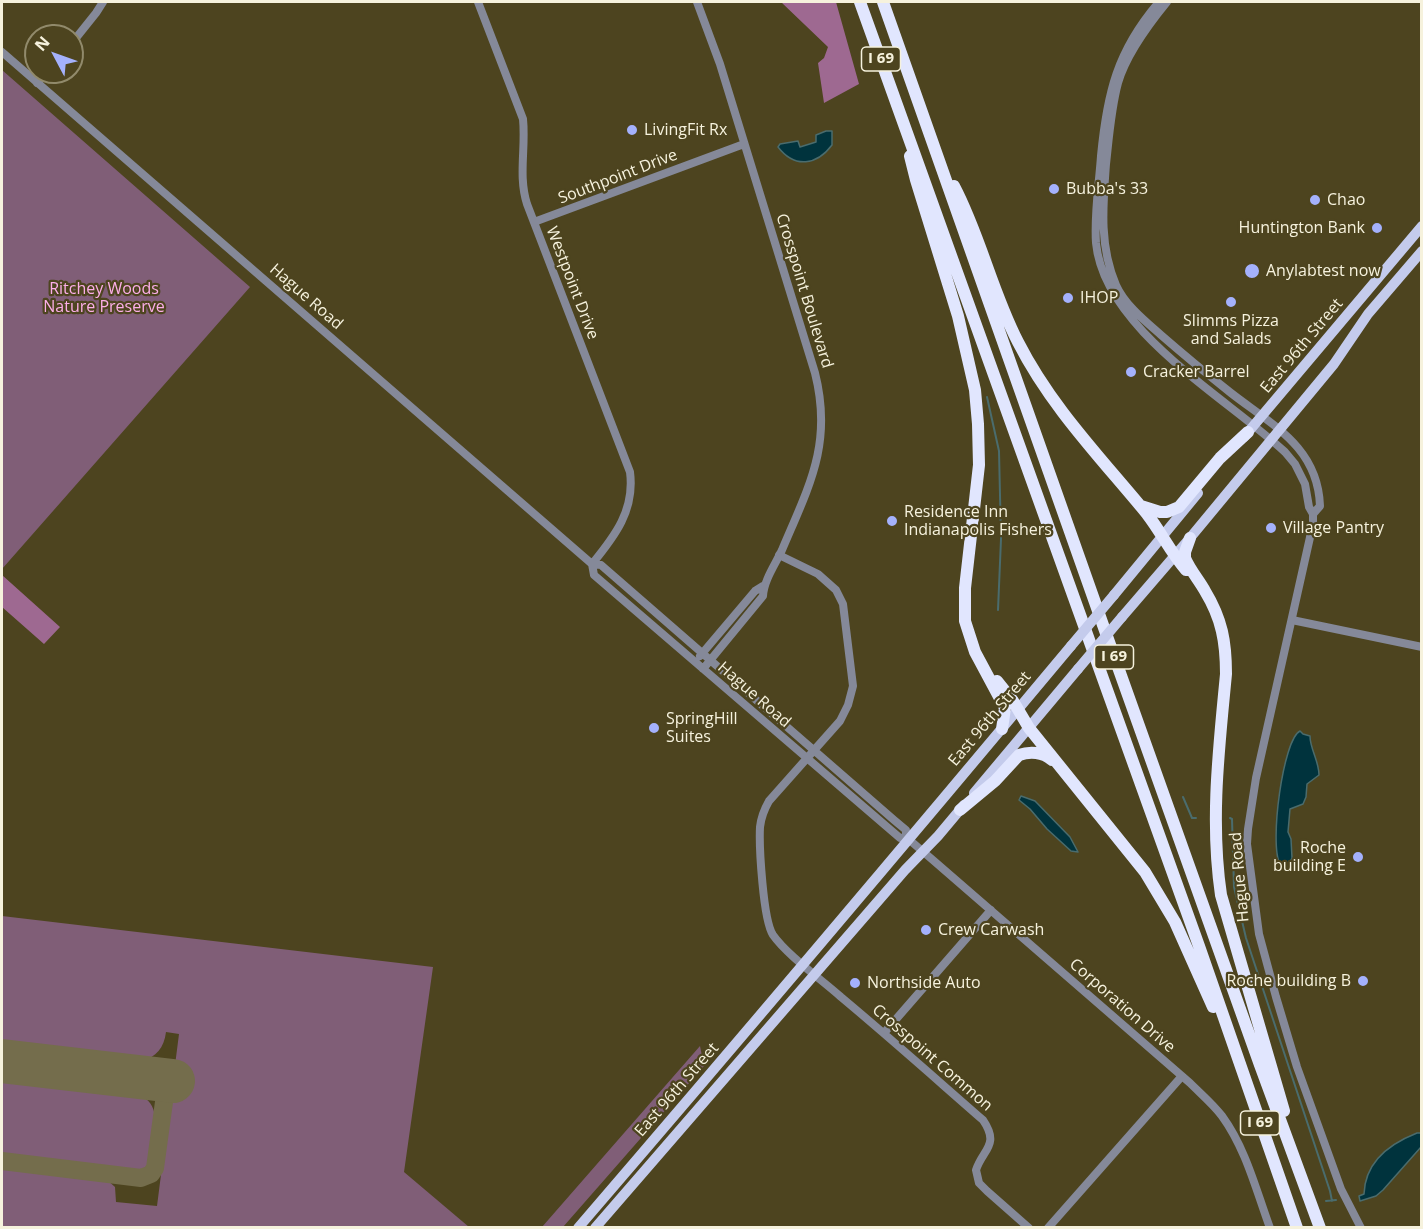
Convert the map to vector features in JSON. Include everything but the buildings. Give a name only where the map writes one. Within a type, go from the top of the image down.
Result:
[{"type":"highway","name":"I 69","points":[[860,2],[1199,946],[1297,1227]]},
{"type":"highway","name":"I 69","points":[[883,2],[1102,625],[1263,1075],[1320,1227]]},
{"type":"highway","points":[[902,117],[916,180],[966,344],[975,390],[979,465],[965,588],[965,621],[975,652],[1005,708],[1002,729]]},
{"type":"highway","points":[[940,161],[963,203],[1003,309],[1028,362],[1065,417],[1138,504],[1189,574],[1198,581]]},
{"type":"highway","points":[[1138,504],[1160,512],[1179,507],[1220,458],[1255,429]]},
{"type":"highway","points":[[1190,538],[1185,558],[1220,622],[1226,651],[1214,823],[1221,895],[1242,974],[1279,1092],[1293,1151]]},
{"type":"highway","points":[[988,675],[998,682],[1029,728],[1131,853],[1158,892],[1175,922],[1235,1054]]},
{"type":"highway","points":[[960,810],[995,781],[1019,755],[1041,754],[1048,756],[1058,764]]},
{"type":"main road","name":"East 96th Street","points":[[578,1227],[762,1014],[802,963],[1255,429],[1266,419],[1422,226]]},
{"type":"main road","name":"East 96th Street","points":[[595,1227],[922,850],[938,836],[1334,364],[1368,314],[1422,251]]},
{"type":"main road","points":[[744,1056],[742,1048],[757,1027],[762,1014]]},
{"type":"main road","points":[[615,1205],[630,1180],[657,1147],[658,1144],[654,1140]]},
{"type":"street","points":[[84,28],[103,2]]},
{"type":"street","name":"Westpoint Drive","points":[[478,2],[523,119],[523,190],[630,472],[631,493],[626,515],[621,526],[592,564]]},
{"type":"street","name":"Crosspoint Boulevard","points":[[697,2],[720,64],[815,373],[821,404],[821,436],[816,466],[779,555],[763,586],[763,596],[703,669]]},
{"type":"street","name":"Hague Road","points":[[1159,2],[1128,46],[1112,82],[1105,112],[1097,205],[1098,251],[1112,291],[1135,324],[1255,429],[1271,438],[1295,464],[1307,490],[1309,507],[1313,514],[1312,534],[1256,778],[1248,830],[1251,886],[1265,960],[1297,1067],[1345,1198],[1361,1227]]},
{"type":"street","name":"Hague Road","points":[[1167,2],[1141,36],[1118,82],[1111,122],[1103,204],[1105,249],[1115,283],[1129,304],[1182,353],[1279,429],[1300,449],[1313,471],[1320,506],[1313,514]]},
{"type":"street","name":"Hague Road","points":[[2,52],[24,71]]},
{"type":"street","name":"Hague Road","points":[[38,84],[592,564],[601,565],[906,830],[908,838],[900,838],[703,669],[594,574],[592,564]]},
{"type":"street","name":"Southpoint Drive","points":[[534,222],[744,144]]},
{"type":"street","name":"Crosspoint Common","points":[[779,555],[818,573],[836,590],[843,604],[852,674],[852,692],[843,717],[767,804],[760,825],[765,910],[770,929],[781,944],[802,963],[983,1120],[991,1139],[989,1148],[976,1170],[979,1183],[1029,1227]]},
{"type":"street","name":"Crosspoint Boulevard","points":[[695,662],[755,591],[763,586]]},
{"type":"street","points":[[1293,620],[1422,647]]},
{"type":"street","name":"Corporation Drive","points":[[908,838],[1182,1076],[1217,1111],[1237,1140],[1270,1227]]},
{"type":"street","points":[[884,1034],[991,910]]},
{"type":"street","points":[[1048,1227],[1182,1076]]},
{"type":"green space","name":"Ritchey Woods Nature Preserve","points":[[2,70],[250,287],[2,569]]},
{"type":"green space","points":[[2,916],[433,967],[404,1172],[469,1227],[2,1227],[2,1167],[106,1179],[115,1187],[116,1202],[157,1206],[179,1034],[166,1032],[158,1051],[142,1061],[2,1045]]},
{"type":"green space","points":[[700,1046],[704,1066],[563,1227],[542,1227]]},
{"type":"green space","points":[[2,1076],[135,1092],[143,1096],[152,1106],[155,1118],[149,1164],[144,1169],[134,1171],[2,1156]]},
{"type":"shaded area","points":[[781,2],[836,2],[859,84],[824,103],[818,63],[824,58],[828,47]]},
{"type":"shaded area","points":[[2,575],[60,627],[44,644],[2,607]]},
{"type":"water","points":[[832,131],[832,145],[820,157],[813,160],[806,162],[792,159],[778,147],[780,144],[798,141],[800,147],[816,142],[816,135]]},
{"type":"water","points":[[1300,731],[1310,736],[1319,775],[1307,784],[1303,804],[1290,809],[1288,832],[1291,839],[1292,858],[1286,870],[1280,865],[1277,853],[1277,816],[1288,752]]},
{"type":"water","points":[[1021,796],[1035,801],[1070,837],[1078,852],[1071,851],[1047,829],[1019,800]]},
{"type":"water","points":[[1421,1133],[1421,1147],[1383,1190],[1376,1196],[1360,1201],[1359,1196],[1364,1194],[1369,1173],[1380,1156],[1397,1143]]},
{"type":"waterway","points":[[987,397],[999,451],[1001,539],[998,610]]},
{"type":"waterway","points":[[1183,797],[1192,818],[1196,818]]},
{"type":"waterway","points":[[1230,818],[1232,819],[1234,887],[1246,938],[1332,1201]]},
{"type":"waterway","points":[[1326,1201],[1336,1200]]},
{"type":"taxiway","points":[[2,1161],[141,1178],[151,1174],[155,1168],[167,1080]]},
{"type":"runway","points":[[2,1061],[173,1081]]},
{"type":"place","name":"LivingFit Rx","points":[[632,130]]},
{"type":"place","name":"Bubba's 33","points":[[1054,189]]},
{"type":"place","name":"Chao","points":[[1315,200]]},
{"type":"place","name":"Huntington Bank","points":[[1377,228]]},
{"type":"place","name":"Anylabtest now","points":[[1252,271]]},
{"type":"place","name":"IHOP","points":[[1068,298]]},
{"type":"place","name":"Slimms Pizza and Salads","points":[[1231,302]]},
{"type":"place","name":"Cracker Barrel","points":[[1131,372]]},
{"type":"place","name":"Residence Inn Indianapolis Fishers","points":[[892,521]]},
{"type":"place","name":"Village Pantry","points":[[1271,528]]},
{"type":"place","name":"SpringHill Suites","points":[[654,728]]},
{"type":"place","name":"Roche building E","points":[[1358,857]]},
{"type":"place","name":"Crew Carwash","points":[[926,930]]},
{"type":"place","name":"Roche building B","points":[[1363,981]]},
{"type":"place","name":"Northside Auto","points":[[855,983]]}]
